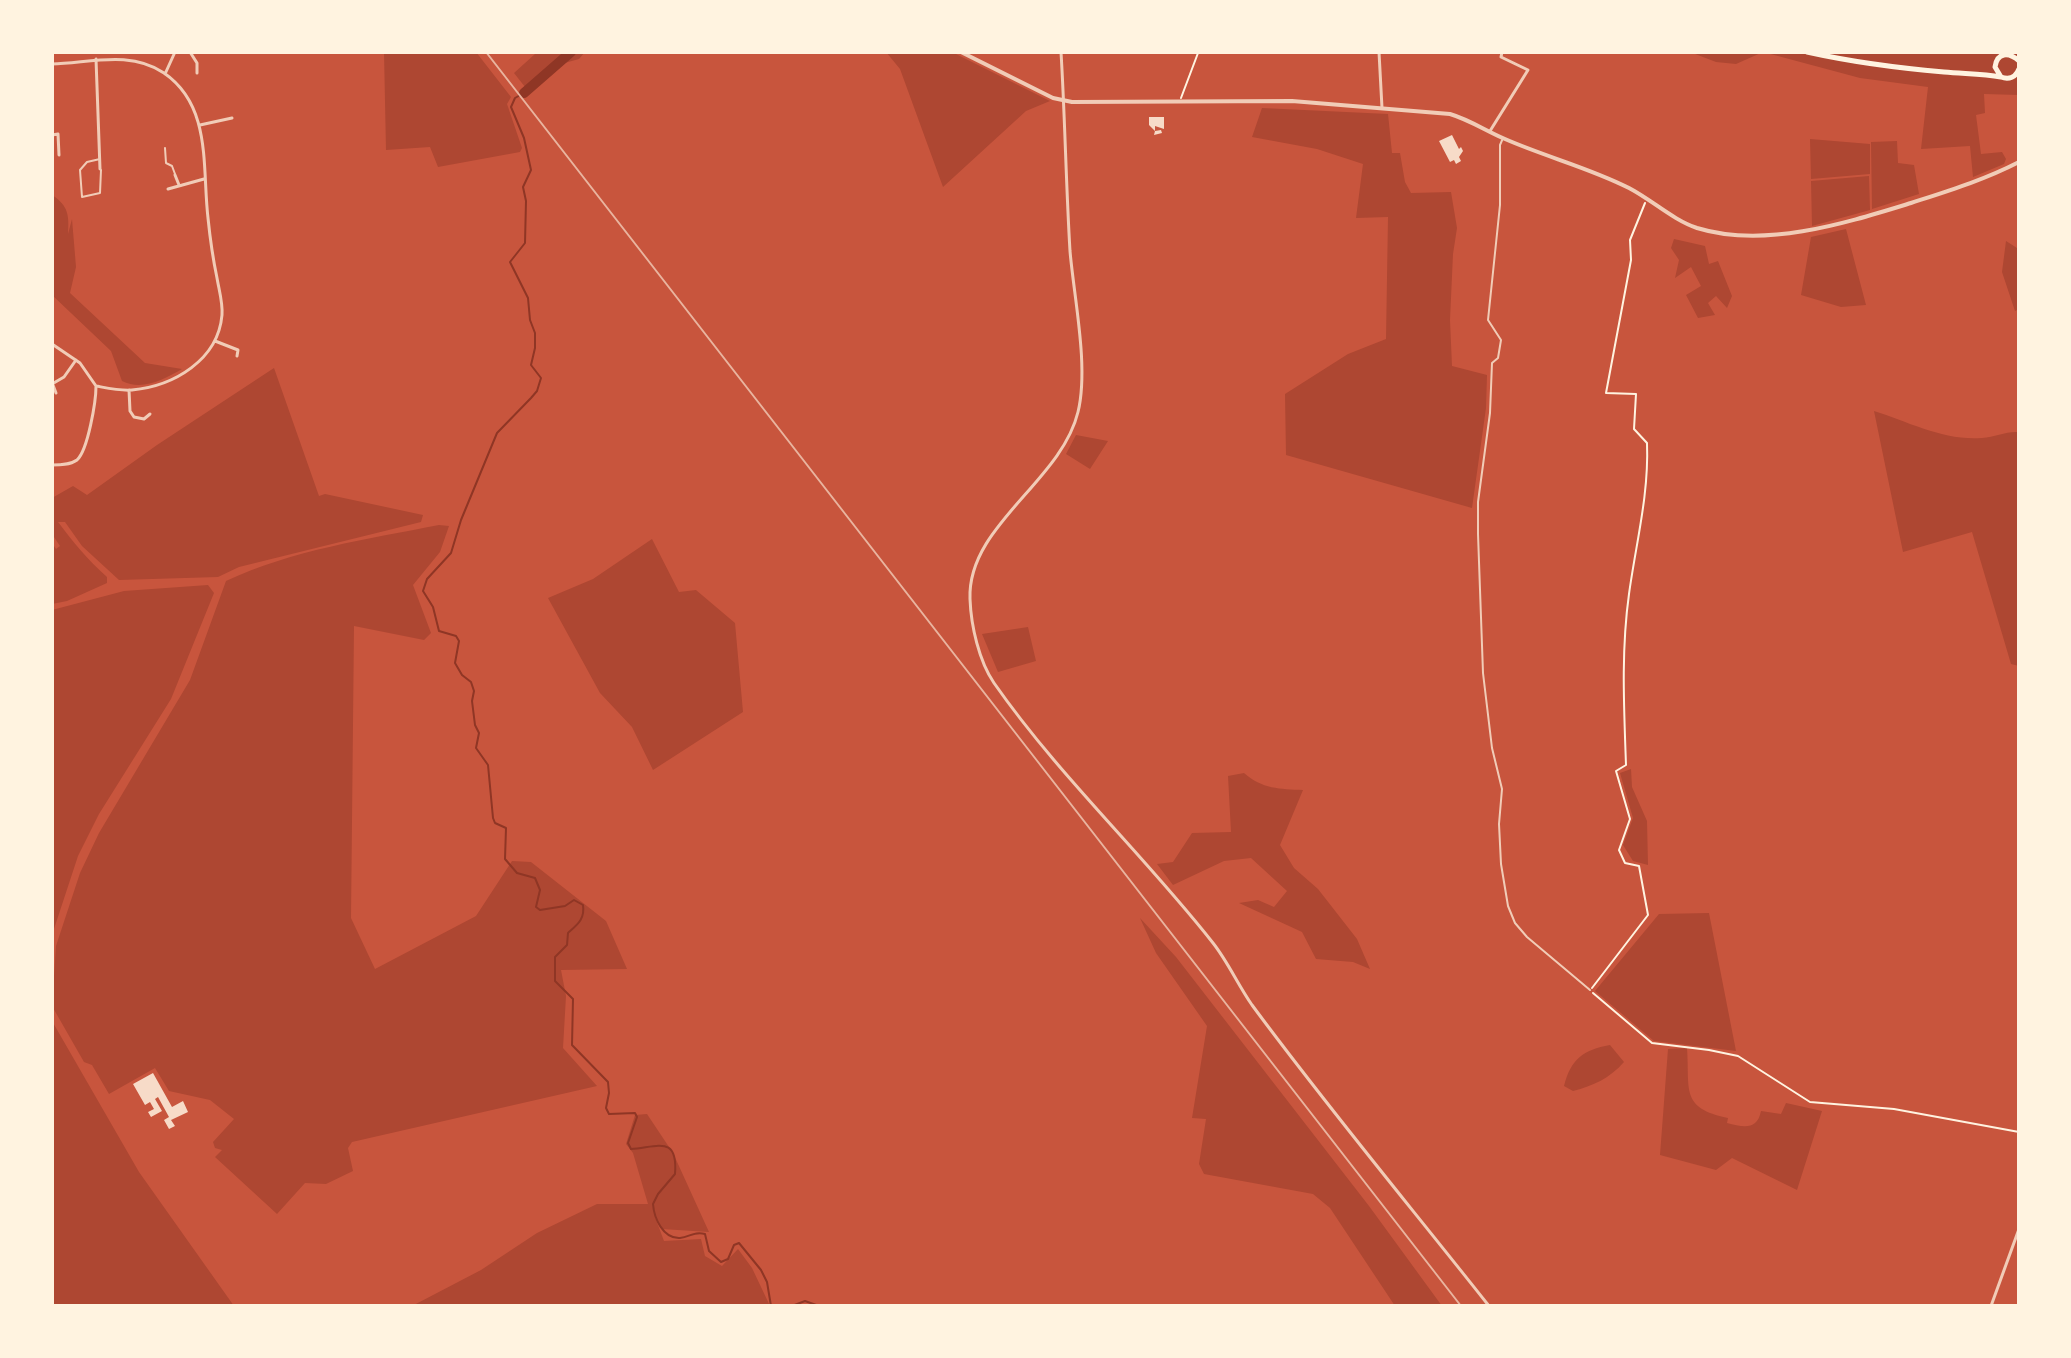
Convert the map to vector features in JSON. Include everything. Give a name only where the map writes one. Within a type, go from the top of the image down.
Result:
[{"type":"main road","points":[[1807,52],[1937,72],[1978,72],[2008,78],[2017,64],[2004,53],[1995,63],[1978,72]]},
{"type":"main road","points":[[1995,63],[2001,77]]},
{"type":"street","points":[[165,74],[175,52]]},
{"type":"street","points":[[190,52],[197,63],[197,73]]},
{"type":"street","points":[[961,52],[1053,98],[1086,103],[1292,101],[1450,114],[1612,180],[1647,198],[1686,224],[1733,233],[1786,234],[1848,223],[1958,189],[2019,162]]},
{"type":"street","points":[[1061,52],[1074,294],[1081,361],[1079,407],[1066,444],[1005,520],[973,566],[969,596],[972,622],[984,661],[992,680],[1069,777],[1215,946],[1250,1002],[1489,1306]]},
{"type":"street","points":[[1379,52],[1382,108]]},
{"type":"street","points":[[1490,131],[1528,70],[1501,57],[1502,52]]},
{"type":"street","points":[[127,59],[128,54]]},
{"type":"street","points":[[96,59],[101,171]]},
{"type":"street","points":[[52,64],[96,59],[127,59],[149,64],[186,91],[200,125],[204,179],[222,310],[215,341],[199,362],[160,385],[129,390],[96,386]]},
{"type":"street","points":[[223,113],[224,121]]},
{"type":"street","points":[[200,125],[232,118]]},
{"type":"street","points":[[52,135],[58,134],[59,155]]},
{"type":"street","points":[[175,175],[179,185]]},
{"type":"street","points":[[168,189],[204,179]]},
{"type":"street","points":[[215,341],[238,350]]},
{"type":"street","points":[[52,344],[76,360],[96,386],[80,456],[70,464],[52,465]]},
{"type":"street","points":[[237,356],[242,346]]},
{"type":"street","points":[[56,393],[52,384],[64,377],[76,360]]},
{"type":"street","points":[[129,390],[131,414],[139,419],[150,414]]},
{"type":"street","points":[[144,419],[146,426]]},
{"type":"street","points":[[1991,1306],[2019,1229]]},
{"type":"lane","points":[[1503,138],[1500,145],[1500,205],[1488,320],[1501,340],[1498,358],[1492,363],[1490,413],[1478,518],[1483,673],[1492,748],[1502,789],[1499,824],[1501,864],[1508,906],[1515,923],[1527,937],[1590,990]]},
{"type":"lane","points":[[165,148],[166,163],[172,166],[175,175]]},
{"type":"lane","points":[[100,159],[82,165],[82,197],[95,196],[101,191],[101,171]]},
{"type":"path","points":[[1179,103],[1198,53]]},
{"type":"path","points":[[1647,198],[1630,240],[1631,260],[1606,393],[1636,394],[1634,429],[1647,443],[1648,476],[1629,594],[1623,692],[1626,765],[1616,771],[1630,819],[1619,850],[1625,863],[1639,866],[1648,915],[1590,990],[1652,1043],[1738,1056],[1810,1102],[1894,1109],[2019,1132]]},
{"type":"shaded area","points":[[384,52],[476,52],[511,97],[507,104],[522,148],[520,152],[438,167],[430,147],[386,150]]},
{"type":"shaded area","points":[[541,52],[585,52],[579,59],[561,64],[529,92],[514,73]]},
{"type":"shaded area","points":[[886,52],[952,52],[1050,101],[1026,111],[943,187],[900,69]]},
{"type":"shaded area","points":[[1690,52],[1763,52],[1736,64],[1716,62]]},
{"type":"shaded area","points":[[1763,52],[2019,52],[2019,95],[1984,94],[1985,113],[1976,115],[1981,154],[2002,152],[2006,159],[2004,164],[1973,177],[1970,146],[1921,149],[1928,87],[1860,78]]},
{"type":"shaded area","points":[[1262,108],[1388,114],[1392,153],[1400,153],[1405,182],[1411,193],[1451,192],[1457,228],[1450,320],[1452,366],[1487,375],[1486,408],[1472,508],[1286,455],[1285,394],[1348,354],[1386,339],[1388,217],[1356,218],[1363,164],[1317,149],[1252,137]]},
{"type":"shaded area","points":[[1810,139],[1870,144],[1870,174],[1811,179]]},
{"type":"shaded area","points":[[1897,141],[1898,163],[1914,165],[1919,194],[1872,209],[1871,142]]},
{"type":"shaded area","points":[[1869,176],[1870,210],[1812,226],[1811,181]]},
{"type":"shaded area","points":[[52,195],[67,212],[68,234],[72,219],[76,267],[70,293],[145,363],[182,369],[145,384],[122,381],[111,351],[52,295]]},
{"type":"shaded area","points":[[1846,229],[1866,305],[1841,307],[1801,295],[1811,237]]},
{"type":"shaded area","points":[[1674,239],[1705,246],[1709,264],[1718,261],[1732,296],[1727,308],[1716,296],[1708,303],[1715,315],[1698,318],[1686,295],[1701,286],[1691,267],[1675,278],[1679,260],[1671,248]]},
{"type":"shaded area","points":[[2006,241],[2017,248],[2019,246],[2019,309],[2015,311],[2002,272]]},
{"type":"shaded area","points":[[274,368],[319,496],[325,494],[423,515],[421,522],[239,567],[218,577],[119,580],[82,546],[65,522],[58,522],[107,577],[107,583],[67,601],[52,604],[52,543],[56,549],[60,546],[52,534],[52,498],[73,486],[87,495]]},
{"type":"shaded area","points":[[1874,411],[1954,437],[1982,438],[2019,432],[2019,666],[2011,664],[1972,532],[1903,552]]},
{"type":"shaded area","points":[[1076,435],[1108,441],[1090,469],[1066,454]]},
{"type":"shaded area","points":[[439,525],[449,526],[440,552],[413,585],[431,633],[424,640],[354,626],[351,918],[375,969],[476,916],[512,861],[531,862],[606,921],[627,969],[561,970],[566,996],[563,1048],[597,1086],[352,1142],[348,1148],[353,1171],[326,1184],[305,1183],[277,1214],[215,1157],[222,1150],[215,1148],[213,1142],[234,1119],[210,1100],[169,1091],[155,1068],[109,1094],[92,1065],[84,1062],[52,1006],[56,946],[80,873],[99,833],[190,680],[226,581],[304,553]]},
{"type":"shaded area","points":[[652,539],[679,592],[696,590],[735,623],[743,712],[653,770],[632,727],[600,693],[548,598],[593,579]]},
{"type":"shaded area","points":[[208,585],[214,593],[171,699],[99,814],[78,856],[52,935],[52,610],[124,591]]},
{"type":"shaded area","points":[[1028,627],[1036,661],[998,672],[982,634]]},
{"type":"shaded area","points":[[1631,769],[1632,787],[1647,821],[1648,865],[1633,861],[1623,845],[1633,818],[1620,773]]},
{"type":"shaded area","points":[[1244,773],[1265,785],[1303,790],[1280,845],[1294,868],[1318,889],[1357,939],[1370,969],[1353,962],[1316,959],[1302,932],[1239,903],[1258,900],[1274,907],[1287,891],[1251,858],[1224,861],[1173,885],[1157,864],[1173,862],[1192,833],[1231,832],[1228,776]]},
{"type":"shaded area","points":[[1709,913],[1736,1051],[1654,1041],[1595,991],[1659,914]]},
{"type":"shaded area","points":[[1140,918],[1176,957],[1369,1206],[1442,1306],[1395,1306],[1330,1208],[1313,1194],[1204,1174],[1199,1164],[1206,1119],[1192,1118],[1207,1026],[1156,953]]},
{"type":"shaded area","points":[[52,1021],[139,1172],[234,1306],[52,1306]]},
{"type":"shaded area","points":[[1610,1045],[1624,1062],[1619,1068],[1587,1087],[1573,1091],[1564,1086],[1570,1069],[1580,1057]]},
{"type":"shaded area","points":[[1687,1048],[1689,1086],[1695,1103],[1713,1114],[1728,1118],[1727,1123],[1753,1125],[1761,1111],[1781,1114],[1786,1103],[1822,1111],[1797,1190],[1732,1158],[1716,1170],[1660,1155],[1668,1049]]},
{"type":"shaded area","points":[[647,1114],[673,1153],[709,1232],[662,1229],[655,1217],[664,1241],[701,1239],[705,1256],[722,1266],[738,1249],[752,1268],[770,1306],[412,1306],[481,1270],[537,1233],[597,1204],[648,1204],[633,1153],[626,1144],[635,1115]]},
{"type":"building","points":[[1149,117],[1164,117],[1164,129],[1155,126],[1155,131],[1149,125]]},
{"type":"building","points":[[1452,135],[1463,151],[1459,157],[1461,161],[1456,164],[1454,160],[1450,162],[1439,141]]},
{"type":"building","points":[[153,1073],[172,1107],[183,1101],[188,1112],[171,1120],[175,1126],[169,1129],[164,1120],[169,1117],[158,1097],[155,1099],[162,1111],[151,1117],[148,1112],[154,1109],[150,1102],[145,1105],[133,1084]]},
{"type":"waterway","points":[[524,93],[571,52]]},
{"type":"waterway","points":[[524,93],[515,98],[511,107],[524,138],[531,170],[523,187],[526,201],[525,243],[510,262],[528,298],[535,333],[531,365],[541,378],[537,391],[497,433],[461,520],[451,553],[427,579],[423,591],[433,607],[439,631],[456,636],[459,641],[455,663],[471,682],[474,691],[472,701],[479,733],[476,748],[488,765],[493,818],[495,823],[506,828],[505,859],[517,873],[535,878],[540,890],[536,907],[540,910],[565,906],[574,900],[583,905],[582,918],[568,933],[567,945],[555,957],[555,981],[573,999],[572,1045],[608,1082],[606,1108],[609,1114],[635,1113],[637,1117],[628,1143],[631,1149],[664,1146],[673,1153],[675,1174],[653,1204],[664,1231],[674,1237],[705,1234],[709,1251],[721,1262],[728,1259],[734,1245],[739,1243],[761,1270],[767,1282],[771,1306]]},
{"type":"waterway","points":[[792,1306],[805,1301],[819,1306]]},
{"type":"railway","points":[[486,52],[1461,1306]]}]
